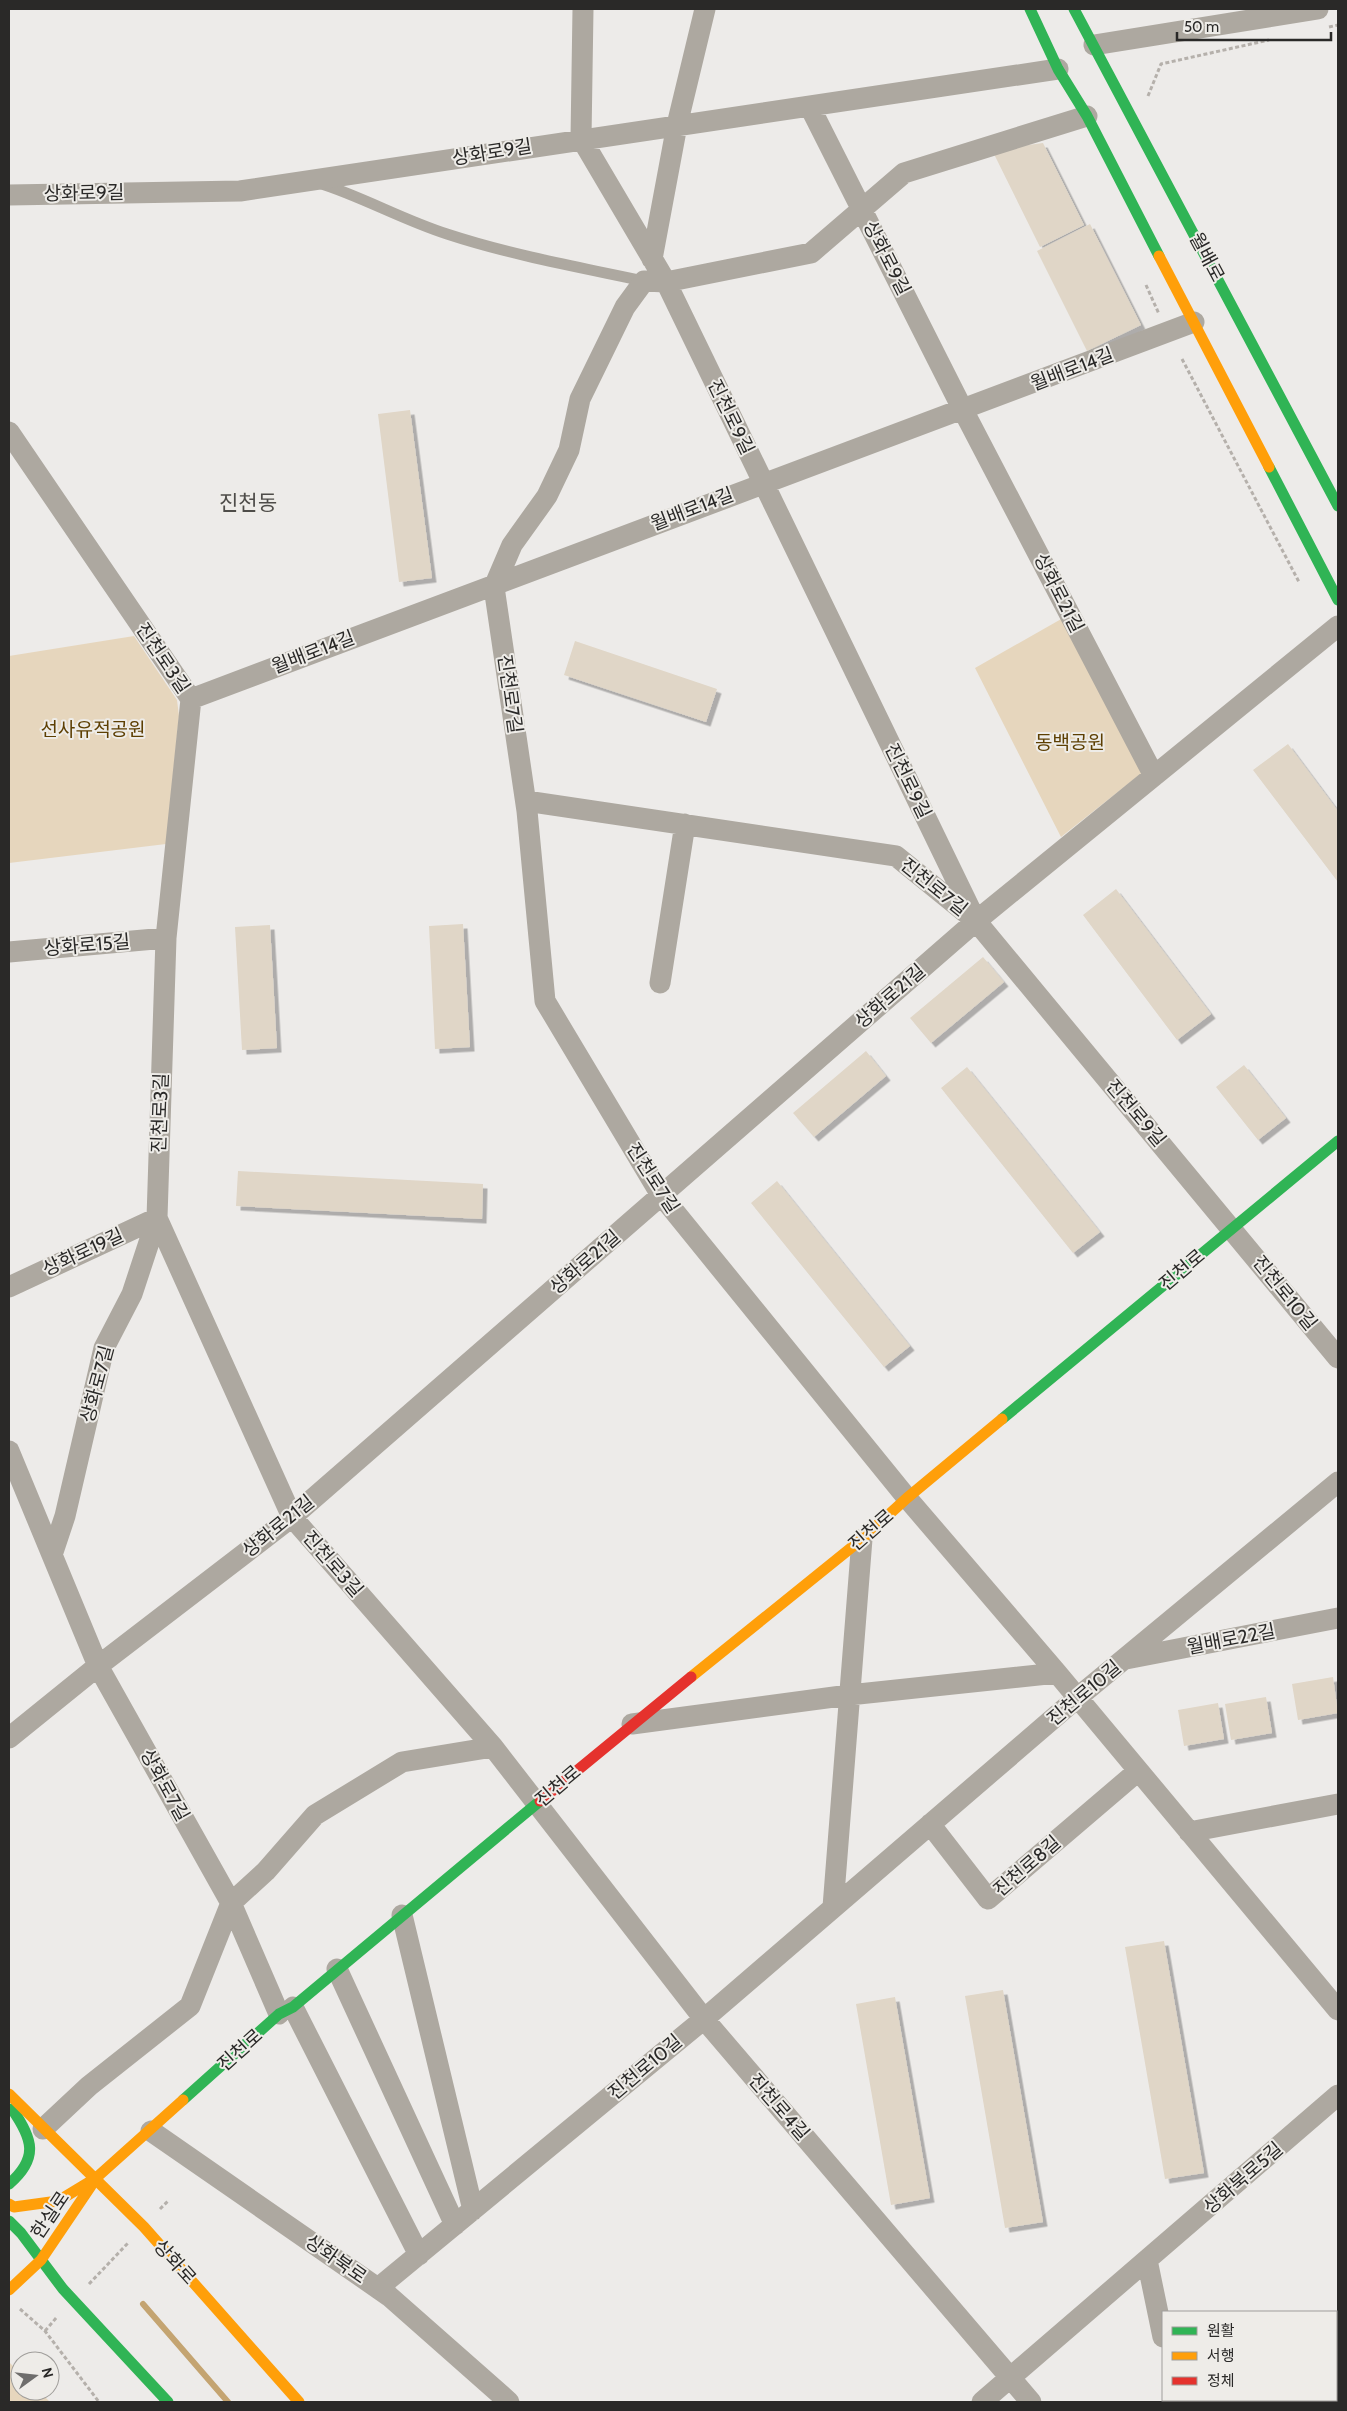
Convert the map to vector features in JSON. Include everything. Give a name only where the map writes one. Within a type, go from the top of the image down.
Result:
[{"type":"main road","points":[[1030,9],[1058,69],[1087,116],[1338,600]]},
{"type":"main road","name":"월배로","points":[[1074,9],[1338,506]]},
{"type":"main road","name":"진천로","points":[[96,2178],[151,2132],[286,2011],[632,1724],[862,1539],[907,1498],[1338,1141]]},
{"type":"main road","name":"상화로","points":[[9,2094],[144,2227],[299,2402]]},
{"type":"main road","points":[[9,2105],[29,2138],[31,2158],[22,2174],[9,2184]]},
{"type":"main road","points":[[9,2204],[14,2206],[58,2201],[96,2178]]},
{"type":"main road","name":"한실로","points":[[9,2290],[41,2260],[96,2178]]},
{"type":"main road","name":"한실로","points":[[43,2214],[58,2201]]},
{"type":"main road","points":[[9,2221],[21,2233],[73,2300],[168,2402]]},
{"type":"street","points":[[582,138],[583,9]]},
{"type":"street","points":[[652,260],[677,125],[705,9]]},
{"type":"street","points":[[1094,45],[1319,19]]},
{"type":"street","name":"상화로9길","points":[[9,195],[240,190],[1058,69]]},
{"type":"street","name":"상화로9길","points":[[810,106],[963,410]]},
{"type":"street","points":[[494,586],[512,545],[547,496],[568,450],[580,399],[624,307],[644,281],[666,282],[810,253],[904,172],[1087,116]]},
{"type":"street","name":"진천로9길","points":[[582,138],[666,282],[976,921],[1232,1228]]},
{"type":"street","name":"월배로14길","points":[[191,699],[408,616],[494,586],[762,482],[963,410],[1194,322]]},
{"type":"street","name":"상화로21길","points":[[963,410],[1154,776]]},
{"type":"street","name":"진천로3길","points":[[9,432],[191,699],[166,938],[157,1218],[292,1517],[493,1747],[536,1804]]},
{"type":"street","name":"진천로7길","points":[[494,586],[526,801],[545,1001],[661,1195],[907,1498]]},
{"type":"street","name":"상화로21길","points":[[9,1738],[98,1666],[292,1517],[976,921],[1338,626]]},
{"type":"street","name":"진천로7길","points":[[526,801],[896,856],[976,921]]},
{"type":"street","points":[[660,983],[684,824]]},
{"type":"street","name":"상화로15길","points":[[9,952],[166,938]]},
{"type":"street","name":"상화로19길","points":[[9,1287],[157,1218]]},
{"type":"street","name":"상화로7길","points":[[52,1555],[65,1516],[104,1348],[132,1294],[157,1218]]},
{"type":"street","name":"진천로10길","points":[[1232,1228],[1338,1358]]},
{"type":"street","name":"상화로7길","points":[[9,1451],[98,1666],[231,1904],[286,2011]]},
{"type":"street","name":"진천로10길","points":[[378,2288],[704,2019],[1077,1698],[1338,1482]]},
{"type":"street","points":[[907,1498],[1338,2010]]},
{"type":"street","points":[[833,1907],[862,1539]]},
{"type":"street","name":"월배로22길","points":[[1123,1660],[1338,1618]]},
{"type":"street","points":[[632,1724],[849,1695],[1057,1674]]},
{"type":"street","points":[[43,2129],[89,2086],[190,2006],[231,1904],[266,1871],[315,1815],[402,1762],[493,1747]]},
{"type":"street","name":"진천로8길","points":[[930,1824],[988,1899],[1138,1771]]},
{"type":"street","name":"진천로4길","points":[[536,1804],[704,2019],[1031,2402]]},
{"type":"street","points":[[1189,1832],[1338,1804]]},
{"type":"street","points":[[402,1915],[473,2210]]},
{"type":"street","points":[[338,1969],[455,2225]]},
{"type":"street","points":[[286,2011],[419,2255]]},
{"type":"street","name":"상화북로5길","points":[[982,2402],[1338,2095]]},
{"type":"street","name":"상화북로","points":[[151,2132],[378,2288],[509,2402]]},
{"type":"street","points":[[1147,2260],[1162,2332]]},
{"type":"lane","name":"상화로9길","points":[[308,180],[348,193],[446,234],[534,258],[644,281]]},
{"type":"path","points":[[1319,19],[1338,25]]},
{"type":"path","points":[[1151,87],[1161,64],[1273,39]]},
{"type":"path","points":[[1182,359],[1300,584]]},
{"type":"path","points":[[45,2331],[168,2201]]},
{"type":"path","points":[[16,2305],[45,2331],[99,2402]]},
{"type":"green space","name":"동백공원","points":[[1063,618],[1143,772],[1061,837],[975,668]]},
{"type":"green space","name":"선사유적공원","points":[[134,636],[177,700],[179,716],[166,844],[9,863],[9,656]]},
{"type":"green space","points":[[9,2362],[10,2401],[50,2402],[9,2402]]},
{"type":"building","points":[[1043,143],[1084,225],[1040,247],[992,150]]},
{"type":"building","points":[[1090,224],[1141,325],[1087,351],[1037,251]]},
{"type":"building","points":[[410,410],[432,578],[399,582],[378,414]]},
{"type":"building","points":[[575,641],[717,689],[706,722],[564,675]]},
{"type":"building","points":[[1288,744],[1338,811],[1338,882],[1253,770]]},
{"type":"building","points":[[1116,889],[1211,1014],[1177,1040],[1083,915]]},
{"type":"building","points":[[463,924],[470,1047],[435,1049],[429,926]]},
{"type":"building","points":[[270,925],[277,1048],[242,1050],[235,927]]},
{"type":"building","points":[[983,957],[1004,982],[931,1043],[910,1018]]},
{"type":"building","points":[[866,1051],[886,1076],[814,1137],[793,1113]]},
{"type":"building","points":[[1244,1065],[1286,1118],[1258,1140],[1216,1087]]},
{"type":"building","points":[[967,1067],[1100,1232],[1073,1253],[941,1088]]},
{"type":"building","points":[[238,1171],[483,1184],[482,1219],[236,1206]]},
{"type":"building","points":[[777,1181],[910,1346],[884,1367],[751,1203]]},
{"type":"building","points":[[1333,1677],[1338,1713],[1298,1720],[1292,1684]]},
{"type":"building","points":[[1266,1697],[1272,1733],[1231,1740],[1225,1704]]},
{"type":"building","points":[[1218,1703],[1224,1739],[1184,1746],[1178,1710]]},
{"type":"building","points":[[1164,1941],[1204,2173],[1165,2179],[1125,1947]]},
{"type":"building","points":[[1003,1990],[1043,2222],[1005,2228],[965,1996]]},
{"type":"building","points":[[895,1997],[930,2198],[891,2205],[856,2004]]},
{"type":"waterway","points":[[143,2304],[228,2402]]},
{"type":"traffic: fast","points":[[1030,9],[1058,69],[1087,116],[1159,256]]},
{"type":"traffic: fast","points":[[1074,9],[1338,506]]},
{"type":"traffic: fast","points":[[1269,467],[1338,600]]},
{"type":"traffic: fast","points":[[1002,1419],[1338,1141]]},
{"type":"traffic: fast","points":[[183,2100],[279,2014],[293,2007],[540,1801]]},
{"type":"traffic: fast","points":[[9,2184],[25,2166],[30,2148],[25,2130],[12,2109]]},
{"type":"traffic: fast","points":[[9,2221],[21,2233],[63,2289],[168,2402]]},
{"type":"traffic: slow","points":[[1159,256],[1269,467]]},
{"type":"traffic: slow","points":[[691,1677],[862,1539],[907,1498],[1002,1419]]},
{"type":"traffic: slow","points":[[9,2094],[144,2227],[299,2402]]},
{"type":"traffic: slow","points":[[9,2204],[14,2207],[58,2201],[96,2178],[183,2100]]},
{"type":"traffic: slow","points":[[9,2290],[41,2260],[91,2186]]},
{"type":"traffic: jam","points":[[540,1801],[691,1677]]},
{"type":"district","name":"진천동","points":[[248,502]]}]
